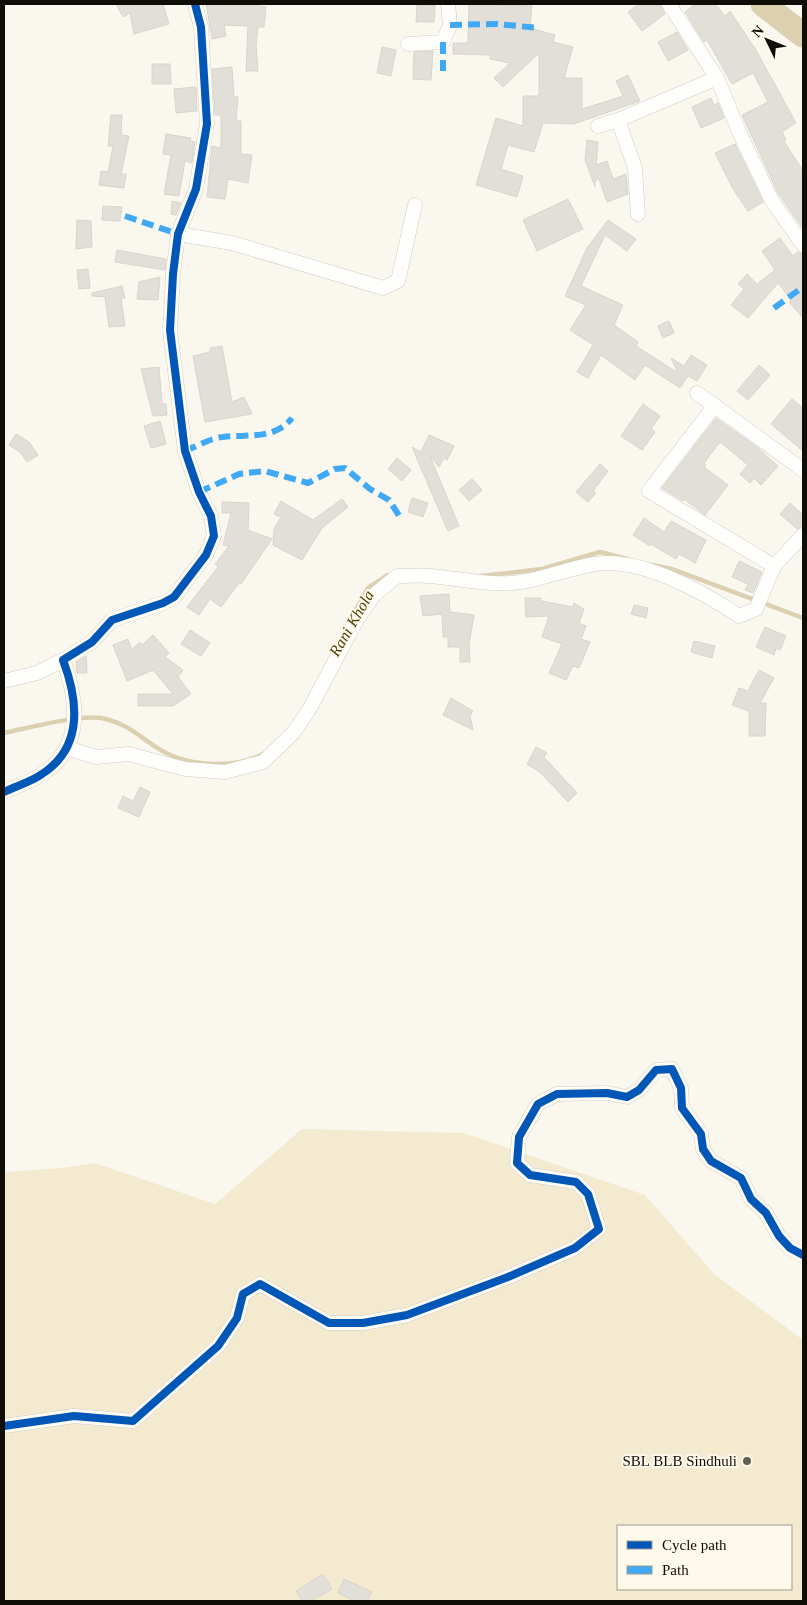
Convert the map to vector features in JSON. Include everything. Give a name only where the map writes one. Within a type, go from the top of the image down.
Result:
[{"type":"street","points":[[4,681],[37,673],[92,642],[112,620],[163,603],[174,597],[206,556],[214,536],[211,516],[199,492],[185,451],[173,360],[170,316],[178,234],[196,189],[207,124],[201,27],[195,4]]},
{"type":"street","points":[[408,44],[443,42],[450,25],[448,4]]},
{"type":"street","points":[[670,4],[717,78],[740,134],[772,201],[803,245]]},
{"type":"street","points":[[598,126],[618,120],[717,78]]},
{"type":"street","points":[[618,120],[635,168],[638,214]]},
{"type":"street","points":[[178,234],[232,243],[383,288],[398,281],[415,205]]},
{"type":"street","points":[[698,393],[803,470]]},
{"type":"street","points":[[715,405],[649,491],[774,566]]},
{"type":"street","points":[[67,748],[96,757],[129,754],[185,769],[225,772],[262,762],[293,732],[310,710],[355,623],[373,596],[396,576],[428,576],[472,582],[520,582],[597,564],[625,565],[661,574],[718,601],[739,616],[756,608],[774,566],[803,534]]},
{"type":"street","points":[[4,792],[42,774],[67,748],[74,730],[76,709],[63,660]]},
{"type":"street","points":[[4,1426],[74,1416],[133,1421],[218,1346],[237,1318],[243,1294],[260,1284],[329,1323],[363,1323],[407,1315],[576,1248],[599,1229],[588,1194],[576,1182],[530,1175],[517,1163],[520,1137],[538,1104],[557,1094],[607,1093],[627,1097],[638,1090],[656,1070],[672,1069],[681,1088],[682,1108],[702,1134],[703,1148],[711,1161],[741,1178],[751,1199],[766,1213],[779,1236],[790,1248],[803,1255]]},
{"type":"shaded area","points":[[302,1129],[464,1133],[645,1195],[714,1274],[803,1340],[803,1601],[4,1601],[4,1172],[63,1168],[95,1163],[215,1204]]},
{"type":"building","points":[[116,4],[163,4],[169,24],[134,34],[130,13],[123,17]]},
{"type":"building","points":[[206,4],[259,4],[259,6],[266,7],[264,27],[258,27],[256,45],[258,71],[246,71],[248,26],[224,25],[226,36],[212,39]]},
{"type":"building","points":[[469,4],[532,6],[530,28],[555,35],[553,42],[573,47],[564,78],[582,78],[582,109],[623,96],[616,81],[628,75],[640,101],[574,124],[543,123],[534,152],[508,145],[501,169],[523,176],[517,197],[476,185],[496,118],[523,126],[523,96],[539,96],[539,53],[503,87],[494,78],[510,63],[490,59],[490,55],[453,54],[453,43],[468,43]]},
{"type":"building","points":[[639,4],[660,4],[665,14],[642,31],[628,12]]},
{"type":"building","points":[[695,4],[715,4],[725,16],[730,11],[756,50],[796,123],[782,132],[786,140],[784,141],[803,171],[803,229],[778,193],[742,115],[768,102],[753,73],[732,84],[707,40],[704,42],[685,12]]},
{"type":"building","points":[[417,5],[435,5],[434,22],[416,22]]},
{"type":"building","points":[[677,32],[688,50],[668,61],[658,42]]},
{"type":"building","points":[[382,47],[396,50],[391,76],[377,73]]},
{"type":"building","points":[[433,51],[431,80],[413,79],[414,52]]},
{"type":"building","points":[[152,64],[170,64],[171,84],[152,84]]},
{"type":"building","points":[[232,67],[234,97],[238,97],[236,121],[241,121],[241,154],[252,155],[248,183],[228,179],[225,199],[207,197],[212,146],[221,148],[221,115],[215,115],[212,69]]},
{"type":"building","points":[[196,87],[197,111],[176,113],[174,89]]},
{"type":"building","points":[[711,98],[714,105],[718,103],[724,118],[701,128],[692,107]]},
{"type":"building","points":[[111,115],[122,115],[121,135],[129,136],[121,174],[126,174],[124,188],[99,185],[101,171],[108,172],[113,146],[108,146]]},
{"type":"building","points":[[166,134],[191,138],[190,141],[195,142],[192,163],[185,161],[179,196],[164,194],[171,155],[163,154]]},
{"type":"building","points":[[587,140],[598,142],[596,165],[607,161],[613,179],[626,174],[628,194],[607,202],[599,179],[595,181],[595,187],[585,160]]},
{"type":"building","points":[[735,144],[763,202],[748,211],[733,189],[715,153]]},
{"type":"building","points":[[568,199],[583,229],[537,251],[523,220]]},
{"type":"building","points":[[172,201],[181,203],[176,215],[171,214]]},
{"type":"building","points":[[103,206],[122,207],[120,221],[102,220]]},
{"type":"building","points":[[77,220],[91,221],[92,247],[76,249]]},
{"type":"building","points":[[608,220],[636,239],[627,251],[605,235],[581,286],[623,305],[614,325],[638,342],[636,346],[678,373],[671,358],[684,366],[691,355],[707,365],[697,381],[688,376],[680,388],[645,365],[635,380],[601,355],[588,378],[577,372],[593,345],[570,330],[586,305],[565,296],[587,248]]},
{"type":"building","points":[[780,238],[793,256],[798,252],[803,254],[803,318],[789,302],[792,301],[778,283],[748,318],[731,305],[744,289],[738,284],[747,274],[757,284],[775,270],[762,251]]},
{"type":"building","points":[[117,250],[166,259],[165,270],[115,262]]},
{"type":"building","points":[[88,269],[90,288],[79,289],[77,270]]},
{"type":"building","points":[[160,277],[158,300],[137,299],[139,282]]},
{"type":"building","points":[[122,286],[125,298],[121,298],[125,326],[109,327],[105,297],[92,296],[92,293]]},
{"type":"building","points":[[669,321],[674,333],[663,338],[658,326]]},
{"type":"building","points":[[222,346],[232,402],[244,397],[252,414],[205,422],[193,356],[210,352],[210,348]]},
{"type":"building","points":[[759,365],[770,375],[748,400],[737,391]]},
{"type":"building","points":[[159,367],[162,404],[166,404],[167,415],[153,416],[141,369]]},
{"type":"building","points":[[792,399],[803,408],[803,451],[771,424]]},
{"type":"building","points":[[643,404],[660,416],[651,429],[655,432],[642,450],[621,436]]},
{"type":"building","points":[[716,418],[758,448],[778,466],[761,485],[754,478],[750,483],[740,474],[748,465],[720,442],[704,463],[706,465],[704,467],[728,485],[705,515],[684,499],[683,501],[662,488]]},
{"type":"building","points":[[160,421],[166,444],[151,448],[144,426]]},
{"type":"building","points":[[16,434],[29,442],[38,455],[27,462],[20,452],[9,445]]},
{"type":"building","points":[[429,435],[454,446],[447,460],[444,458],[439,467],[430,456],[459,526],[448,531],[412,447],[421,452]]},
{"type":"building","points":[[397,458],[411,470],[402,481],[388,469]]},
{"type":"building","points":[[600,464],[608,471],[593,491],[596,493],[588,502],[576,492]]},
{"type":"building","points":[[472,479],[482,490],[469,501],[459,490]]},
{"type":"building","points":[[412,498],[428,503],[423,517],[408,512]]},
{"type":"building","points":[[342,499],[348,507],[322,528],[302,560],[273,545],[274,529],[281,517],[274,514],[281,501],[313,520]]},
{"type":"building","points":[[222,502],[249,503],[248,530],[272,539],[241,584],[240,582],[221,607],[210,599],[199,615],[187,607],[218,567],[215,564],[229,546],[223,545],[231,513],[222,513]]},
{"type":"building","points":[[790,503],[803,515],[803,526],[797,529],[780,514]]},
{"type":"building","points":[[644,518],[664,532],[671,521],[706,540],[695,563],[679,554],[676,559],[633,535]]},
{"type":"building","points":[[739,561],[762,572],[753,593],[745,590],[748,584],[732,577]]},
{"type":"building","points":[[449,594],[450,612],[474,615],[469,645],[470,662],[460,662],[460,647],[448,647],[448,637],[443,637],[442,614],[423,616],[420,596]]},
{"type":"building","points":[[525,598],[541,598],[541,601],[573,607],[574,603],[584,609],[579,623],[586,626],[581,639],[590,642],[579,668],[573,666],[566,680],[549,673],[562,644],[542,637],[549,616],[526,617]]},
{"type":"building","points":[[634,605],[648,608],[646,618],[631,614]]},
{"type":"building","points":[[765,627],[786,636],[780,650],[776,648],[774,655],[756,647]]},
{"type":"building","points":[[190,630],[210,643],[201,656],[181,644]]},
{"type":"building","points":[[153,635],[169,653],[165,657],[183,670],[178,677],[191,694],[173,706],[138,706],[138,694],[173,694],[153,670],[127,681],[113,645],[128,639],[132,649],[140,642],[142,645]]},
{"type":"building","points":[[694,641],[715,646],[712,658],[691,652]]},
{"type":"building","points":[[86,656],[87,673],[77,673],[76,662]]},
{"type":"building","points":[[759,670],[774,678],[760,703],[766,703],[765,736],[749,736],[749,711],[732,705],[739,688],[748,691]]},
{"type":"building","points":[[451,698],[473,711],[470,716],[473,730],[443,715]]},
{"type":"building","points":[[536,747],[547,753],[544,757],[577,793],[568,802],[541,773],[527,764]]},
{"type":"building","points":[[140,787],[150,792],[139,817],[118,808],[123,796],[133,801]]},
{"type":"building","points":[[323,1574],[332,1589],[311,1601],[302,1601],[296,1591]]},
{"type":"building","points":[[344,1579],[372,1592],[367,1601],[355,1601],[338,1593]]},
{"type":"waterway","points":[[763,4],[803,35]]},
{"type":"waterway","name":"Rani Khola","points":[[481,576],[542,569],[600,552],[627,559]]},
{"type":"waterway","name":"Rani Khola","points":[[652,565],[672,569],[803,618]]},
{"type":"waterway","name":"Rani Khola","points":[[353,615],[368,588],[388,575]]},
{"type":"waterway","name":"Rani Khola","points":[[4,733],[70,719],[96,718],[120,724],[167,753],[194,762],[223,764],[251,759],[263,754]]},
{"type":"marked path","points":[[450,25],[497,24],[539,28]]},
{"type":"marked path","points":[[443,42],[443,71]]},
{"type":"marked path","points":[[125,216],[178,234]]},
{"type":"marked path","points":[[774,308],[803,287]]},
{"type":"marked path","points":[[185,451],[218,438],[269,433],[278,430],[292,418]]},
{"type":"marked path","points":[[199,492],[239,474],[265,471],[308,483],[335,469],[345,468],[370,489],[389,500],[400,517]]},
{"type":"cycle path","points":[[4,792],[28,782],[56,763],[71,737],[74,707],[72,691],[63,660],[92,642],[112,620],[163,603],[174,597],[206,555],[214,536],[211,516],[199,492],[185,451],[170,330],[173,274],[178,234],[196,189],[207,124],[201,27],[195,4]]},
{"type":"cycle path","points":[[4,1426],[74,1416],[133,1421],[218,1346],[237,1318],[243,1294],[260,1284],[329,1323],[363,1323],[407,1315],[508,1277],[575,1248],[599,1229],[588,1194],[576,1182],[530,1175],[517,1163],[519,1137],[538,1104],[557,1094],[607,1093],[627,1097],[639,1090],[656,1070],[672,1069],[681,1088],[682,1108],[701,1134],[703,1149],[711,1161],[741,1178],[751,1199],[766,1213],[779,1236],[790,1248],[803,1255]]},
{"type":"place","name":"SBL BLB Sindhuli","points":[[747,1461]]}]
